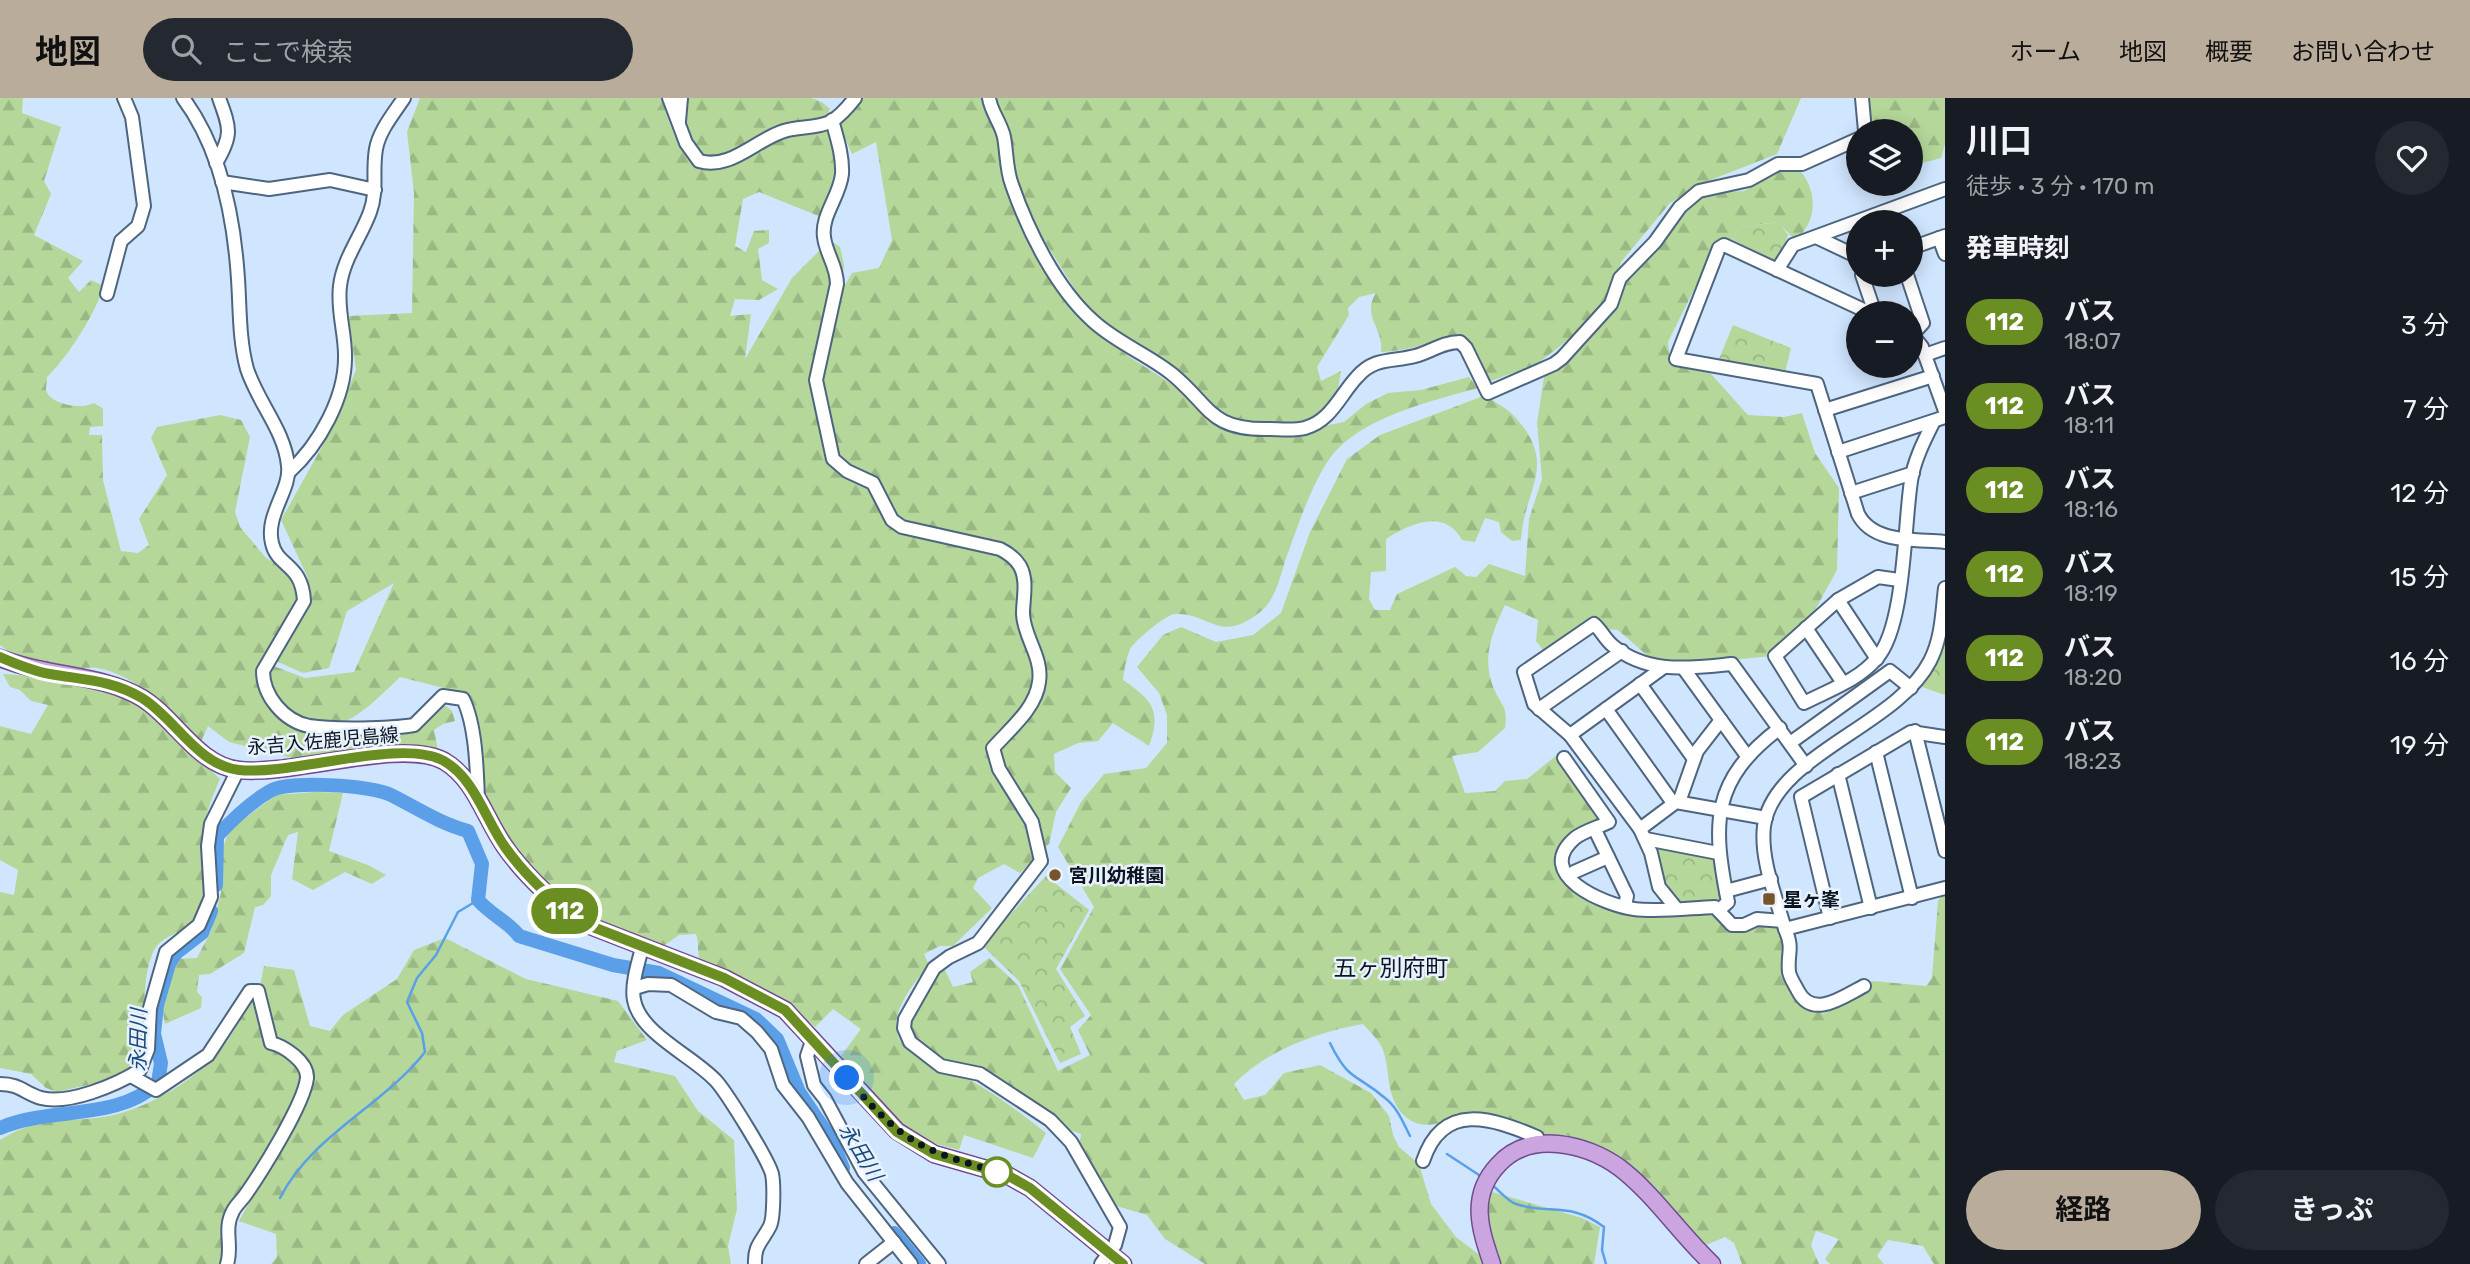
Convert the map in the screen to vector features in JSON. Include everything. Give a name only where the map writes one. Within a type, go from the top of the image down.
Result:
[{"type":"main road","name":"永吉入佐鹿児島線","points":[[0,657],[48,674],[101,680],[121,687],[156,708],[206,756],[238,770],[265,770],[391,755],[430,755],[454,768],[478,801],[505,847],[562,908],[599,932],[641,952],[758,994],[785,1010],[897,1132],[934,1154],[1007,1175],[1030,1188],[1105,1259],[1123,1264]]},
{"type":"main road","points":[[1492,1264],[1482,1237],[1478,1214],[1485,1181],[1503,1159],[1533,1145],[1573,1147],[1619,1168],[1712,1264]]},
{"type":"street","points":[[107,294],[121,241],[138,226],[145,206],[132,117],[124,98]]},
{"type":"street","points":[[183,98],[207,140],[222,182],[237,266],[243,350],[248,370],[284,443],[289,472]]},
{"type":"street","points":[[216,163],[229,136],[219,98]]},
{"type":"street","points":[[404,98],[376,149],[375,190],[370,212],[342,275],[340,309],[346,357],[340,388],[314,446],[289,472],[272,524],[272,543],[299,576],[304,601],[263,671],[263,684],[268,695],[289,716],[308,726],[414,725],[443,696],[463,699],[468,709],[477,768],[478,801]]},
{"type":"street","points":[[669,98],[695,157],[706,163],[729,159],[788,130],[832,120],[855,98]]},
{"type":"street","points":[[679,124],[681,98]]},
{"type":"street","points":[[989,98],[1003,136],[1011,183],[1029,226],[1060,281],[1087,315],[1127,348],[1167,370],[1214,416],[1233,427],[1249,430],[1304,429],[1327,416],[1358,375],[1374,363],[1384,359],[1414,356],[1446,342],[1460,342],[1466,348],[1488,393],[1554,365],[1603,316],[1611,304],[1619,278],[1643,256],[1688,199],[1710,187],[1749,180],[1770,166],[1814,160],[1846,145]]},
{"type":"street","points":[[1862,98],[1864,119]]},
{"type":"street","points":[[832,120],[841,150],[842,175],[824,223],[824,237],[837,272],[837,284],[816,380],[833,459],[847,471],[873,483],[892,520],[902,527],[1000,549],[1010,554],[1019,564],[1024,576],[1023,614],[1038,660],[1039,681],[1034,699],[993,747],[999,769],[1032,822],[1041,861],[978,943],[949,957],[934,968],[905,1019],[904,1027],[910,1042],[941,1066],[980,1074],[1050,1120],[1071,1142],[1119,1222],[1118,1240],[1105,1259]]},
{"type":"street","points":[[222,182],[269,189],[330,180],[375,190]]},
{"type":"street","points":[[1777,270],[1790,248],[1945,189]]},
{"type":"street","points":[[1816,237],[1846,251]]},
{"type":"street","points":[[1923,244],[1942,237],[1945,254]]},
{"type":"street","points":[[1846,301],[1728,246],[1718,248],[1676,359],[1817,384],[1858,514],[1867,527],[1883,536],[1945,542]]},
{"type":"street","points":[[1925,355],[1945,348]]},
{"type":"street","points":[[1923,352],[1943,402]]},
{"type":"street","points":[[1825,410],[1933,376]]},
{"type":"street","points":[[1838,452],[1940,419]]},
{"type":"street","points":[[1899,580],[1878,577],[1838,600],[1775,656],[1804,702],[1843,683],[1877,659],[1891,636],[1899,580],[1913,473],[1940,419]]},
{"type":"street","points":[[1852,493],[1913,473]]},
{"type":"street","points":[[1864,985],[1828,1005],[1819,1006],[1801,997],[1790,975],[1792,950],[1765,854],[1766,818],[1780,789],[1806,766],[1911,688],[1930,661],[1938,642],[1945,588]]},
{"type":"street","points":[[1838,600],[1877,659]]},
{"type":"street","points":[[1676,908],[1659,887],[1643,834],[1570,735],[1534,704],[1524,672],[1594,624],[1613,646],[1644,663],[1684,669],[1735,665],[1806,766]]},
{"type":"street","points":[[1805,628],[1843,683]]},
{"type":"street","points":[[1539,709],[1622,651]]},
{"type":"street","points":[[1570,735],[1664,667]]},
{"type":"street","points":[[1684,669],[1747,756]]},
{"type":"street","points":[[1790,743],[1890,671],[1911,688]]},
{"type":"street","points":[[1640,684],[1694,759]]},
{"type":"street","points":[[1606,709],[1676,803],[1766,818]]},
{"type":"street","points":[[1643,834],[1676,803],[1694,759],[1721,720]]},
{"type":"street","points":[[1719,910],[1728,902],[1718,853],[1720,810],[1724,794],[1747,756],[1780,728]]},
{"type":"street","points":[[1915,731],[1945,851]]},
{"type":"street","points":[[1830,918],[1801,801],[1806,793],[1915,731],[1945,737]]},
{"type":"street","points":[[1876,752],[1912,898]]},
{"type":"street","points":[[1564,758],[1609,822],[1576,838],[1568,847],[1563,858],[1566,876],[1577,888],[1633,909],[1714,907],[1724,918],[1737,926],[1757,919],[1783,925],[1830,918],[1945,888]]},
{"type":"street","points":[[0,1084],[22,1087],[36,1096],[56,1099],[131,1076],[140,1070],[146,1056],[150,1008],[166,952],[174,943],[193,933],[211,897],[208,846],[211,824],[238,770]]},
{"type":"street","points":[[1838,774],[1871,908]]},
{"type":"street","points":[[1597,834],[1627,896],[1625,906]]},
{"type":"street","points":[[1643,834],[1718,853]]},
{"type":"street","points":[[1574,872],[1608,857]]},
{"type":"street","points":[[1726,891],[1771,879]]},
{"type":"street","points":[[641,952],[634,999],[646,1022],[717,1083],[772,1174],[774,1215],[770,1227],[754,1250],[755,1264]]},
{"type":"street","points":[[635,985],[671,985],[716,1012],[741,1018],[757,1032],[771,1049],[783,1086],[793,1102],[808,1117],[847,1184],[911,1264]]},
{"type":"street","points":[[131,1076],[150,1088],[208,1055],[250,991],[258,991],[271,1043],[285,1046],[306,1071],[307,1080],[295,1109],[246,1194],[233,1210],[227,1227],[227,1264]]},
{"type":"street","points":[[813,1038],[807,1056],[814,1085],[825,1099],[864,1172],[939,1264]]},
{"type":"street","points":[[1423,1161],[1428,1146],[1442,1131],[1456,1121],[1470,1118],[1503,1123],[1537,1137],[1533,1145]]},
{"type":"street","points":[[866,1264],[894,1241]]},
{"type":"green space","points":[[0,98],[23,98],[22,113],[61,127],[44,181],[51,194],[34,235],[83,261],[68,278],[79,292],[91,280],[104,286],[80,334],[47,377],[46,390],[60,403],[82,406],[94,403],[103,409],[103,426],[90,427],[89,435],[102,435],[103,480],[121,551],[138,553],[149,545],[139,519],[167,475],[151,438],[157,427],[220,415],[241,420],[250,437],[235,512],[240,527],[266,558],[289,571],[299,596],[258,672],[258,683],[267,702],[305,729],[330,736],[400,732],[436,706],[446,706],[452,711],[455,721],[434,730],[438,750],[422,747],[304,761],[229,742],[208,726],[200,744],[154,698],[128,679],[97,668],[64,671],[47,669],[22,659],[0,645]]},
{"type":"green space","points":[[420,98],[662,98],[675,137],[682,149],[701,166],[713,169],[735,163],[791,134],[829,127],[835,152],[835,173],[821,217],[759,192],[743,199],[735,246],[746,252],[754,231],[769,230],[769,243],[758,249],[762,280],[778,289],[759,300],[735,299],[730,316],[751,314],[745,359],[792,278],[830,240],[840,247],[844,265],[841,292],[852,273],[879,268],[892,240],[876,142],[852,154],[839,125],[862,98],[984,98],[985,110],[995,124],[1024,229],[1066,301],[1128,356],[1170,383],[1229,432],[1268,437],[1344,422],[1366,404],[1388,393],[1421,390],[1469,377],[1478,388],[1398,412],[1359,432],[1343,444],[1330,458],[1318,479],[1302,515],[1275,592],[1260,612],[1234,626],[1224,627],[1197,617],[1175,614],[1158,623],[1137,641],[1130,649],[1123,680],[1152,707],[1154,723],[1149,746],[1113,723],[1098,741],[1078,743],[1054,754],[1055,772],[1071,788],[1056,812],[1049,844],[1020,873],[1004,864],[978,878],[973,888],[992,908],[953,946],[940,946],[924,954],[929,965],[907,994],[897,1017],[899,1039],[913,1054],[977,1084],[1046,1133],[1033,1158],[964,1135],[959,1150],[922,1140],[896,1124],[841,1056],[861,1029],[833,1009],[815,1027],[761,988],[700,960],[696,934],[679,935],[662,947],[589,919],[559,897],[507,838],[485,801],[473,707],[467,694],[400,677],[354,717],[330,724],[300,716],[282,705],[270,692],[268,678],[271,665],[305,678],[354,672],[394,583],[347,611],[329,668],[303,673],[276,661],[310,604],[308,578],[281,520],[328,436],[356,370],[348,316],[412,313],[414,193],[407,132]]},
{"type":"green space","points":[[686,98],[811,98],[830,109],[824,119],[724,157],[711,157],[701,154],[690,140],[687,131]]},
{"type":"green space","points":[[994,98],[1801,98],[1777,154],[1708,181],[1670,203],[1621,262],[1614,297],[1597,317],[1537,364],[1488,382],[1459,338],[1381,352],[1371,309],[1376,293],[1359,297],[1348,308],[1349,315],[1317,367],[1321,381],[1341,371],[1338,388],[1320,413],[1300,425],[1254,426],[1224,418],[1086,307],[1035,226],[1016,182]]},
{"type":"green space","points":[[1862,98],[1945,98],[1945,144],[1941,158],[1923,163],[1923,119],[1863,119]]},
{"type":"green space","points":[[1796,167],[1809,184],[1812,194],[1812,214],[1803,232],[1795,240],[1778,222],[1741,227],[1731,239],[1717,243],[1668,342],[1670,361],[1711,374],[1748,415],[1784,417],[1802,413],[1815,453],[1839,488],[1837,570],[1810,619],[1771,656],[1683,665],[1650,658],[1618,630],[1602,629],[1595,618],[1543,650],[1536,641],[1538,620],[1505,605],[1492,636],[1488,667],[1494,689],[1505,711],[1505,728],[1478,752],[1452,756],[1465,793],[1495,791],[1505,781],[1527,779],[1557,755],[1602,818],[1560,850],[1555,864],[1567,881],[1640,914],[1712,910],[1721,921],[1779,925],[1798,997],[1823,1014],[1853,1000],[1860,984],[1874,981],[1926,986],[1932,978],[1938,901],[1945,891],[1945,1264],[1934,1264],[1923,1246],[1888,1240],[1877,1256],[1884,1264],[1830,1264],[1825,1259],[1839,1239],[1816,1231],[1811,1245],[1819,1264],[1742,1264],[1734,1243],[1725,1237],[1704,1246],[1606,1151],[1566,1135],[1543,1134],[1485,1114],[1457,1113],[1449,1119],[1432,1124],[1415,1123],[1407,1118],[1392,1097],[1382,1047],[1363,1024],[1294,1044],[1262,1061],[1234,1084],[1244,1100],[1265,1095],[1284,1073],[1320,1065],[1371,1093],[1389,1116],[1399,1147],[1419,1164],[1431,1204],[1456,1237],[1481,1256],[1484,1264],[1205,1264],[1165,1239],[1147,1215],[1113,1205],[1079,1146],[1081,1134],[1062,1127],[1015,1093],[949,1066],[916,1042],[909,1026],[920,998],[937,970],[945,970],[953,987],[973,982],[970,972],[989,958],[1018,985],[1058,1071],[1090,1055],[1078,1030],[1091,1015],[1060,969],[1094,907],[1058,847],[1081,802],[1104,774],[1146,768],[1167,743],[1167,715],[1159,693],[1137,667],[1163,635],[1181,627],[1216,642],[1253,635],[1281,613],[1310,532],[1347,459],[1380,435],[1486,395],[1513,415],[1527,432],[1534,448],[1536,476],[1523,522],[1521,540],[1512,541],[1501,532],[1499,522],[1485,518],[1475,542],[1462,540],[1455,530],[1437,521],[1416,524],[1386,539],[1386,571],[1371,572],[1369,599],[1375,610],[1390,610],[1397,594],[1455,567],[1466,576],[1476,577],[1489,564],[1525,576],[1529,519],[1542,479],[1537,423],[1545,371],[1557,365],[1622,280],[1676,218],[1704,194],[1744,191],[1761,182],[1769,171]]},
{"type":"green space","points":[[1779,222],[1788,235],[1778,262],[1731,239],[1741,227]]},
{"type":"green space","points":[[1733,325],[1791,348],[1784,376],[1717,364]]},
{"type":"green space","points":[[1945,640],[1945,695],[1922,687],[1935,667]]},
{"type":"green space","points":[[3,674],[62,679],[120,694],[153,714],[220,779],[203,828],[201,853],[204,899],[194,921],[163,940],[152,955],[146,982],[143,1039],[136,1066],[96,1083],[57,1092],[46,1088],[31,1074],[0,1068],[0,892],[14,895],[18,870],[0,860],[0,726],[31,734],[48,705],[31,701],[20,690],[10,687]]},
{"type":"green space","points":[[343,793],[329,851],[368,865],[386,875],[372,884],[345,872],[313,890],[292,879],[298,832],[288,835],[271,875],[271,896],[263,905],[255,907],[244,953],[210,974],[199,975],[197,992],[202,997],[201,1008],[165,1024],[164,999],[176,959],[197,958],[211,931],[221,893],[221,854],[229,830],[276,795]]},
{"type":"green space","points":[[1654,844],[1715,858],[1723,902],[1680,905],[1666,892]]},
{"type":"green space","points":[[1046,876],[1089,910],[1056,969],[1085,1016],[1070,1027],[1081,1054],[1060,1063],[1019,981],[982,945]]},
{"type":"green space","points":[[445,938],[526,979],[618,1001],[647,1040],[617,1051],[614,1062],[675,1076],[698,1111],[734,1140],[737,1209],[728,1246],[731,1264],[271,1264],[277,1257],[276,1234],[239,1221],[300,1112],[311,1067],[288,1042],[273,1039],[260,986],[264,966],[294,970],[310,1026],[330,1031],[343,1015],[397,979],[414,950]]},
{"type":"green space","points":[[253,998],[258,1002],[263,1031],[300,1069],[302,1079],[291,1107],[243,1191],[222,1264],[0,1264],[0,1140],[16,1131],[44,1122],[114,1115],[159,1098],[212,1059],[231,1036]]},
{"type":"green space","points":[[1489,1191],[1582,1218],[1600,1227],[1594,1264],[1497,1264],[1485,1219]]},
{"type":"waterway","name":"永田川","points":[[216,885],[217,836],[256,800],[270,791],[294,786],[330,785],[391,795],[438,820],[468,831],[482,864],[478,900],[519,936],[613,965],[659,973],[756,1019],[777,1039],[799,1092],[832,1141],[843,1168]]},
{"type":"waterway","points":[[280,1198],[310,1156],[389,1089],[425,1052],[422,1033],[407,1002],[417,978],[436,955],[458,912],[478,900]]},
{"type":"waterway","name":"永田川","points":[[0,1128],[40,1117],[103,1109],[141,1095],[158,1083],[161,1063],[154,1034],[157,1005],[169,964],[176,953],[202,933],[211,911]]},
{"type":"waterway","points":[[1330,1043],[1348,1071],[1393,1106],[1410,1136]]},
{"type":"waterway","points":[[1447,1154],[1482,1177]]},
{"type":"waterway","points":[[1490,1183],[1516,1204],[1570,1211],[1592,1219],[1604,1227],[1602,1250],[1606,1264]]},
{"type":"waterway","name":"永田川","points":[[894,1233],[919,1264]]},
{"type":"bus line","name":"112","points":[[0,657],[48,674],[101,680],[121,687],[156,708],[206,756],[238,770],[265,770],[391,755],[430,755],[442,760],[463,777],[511,855],[562,908],[580,922],[599,932],[724,978],[785,1010],[813,1038],[880,1117],[897,1132],[934,1154],[1007,1175],[1030,1188],[1123,1264]]},
{"type":"place","name":"宮川幼稚園","points":[[1055,875]]},
{"type":"place","name":"星ヶ峯","points":[[1769,899]]},
{"type":"district","name":"五ヶ別府町","points":[[1391,968]]},
{"type":"route","points":[[847,1078],[880,1117],[915,1144],[934,1154],[1007,1175],[997,1172]]}]
